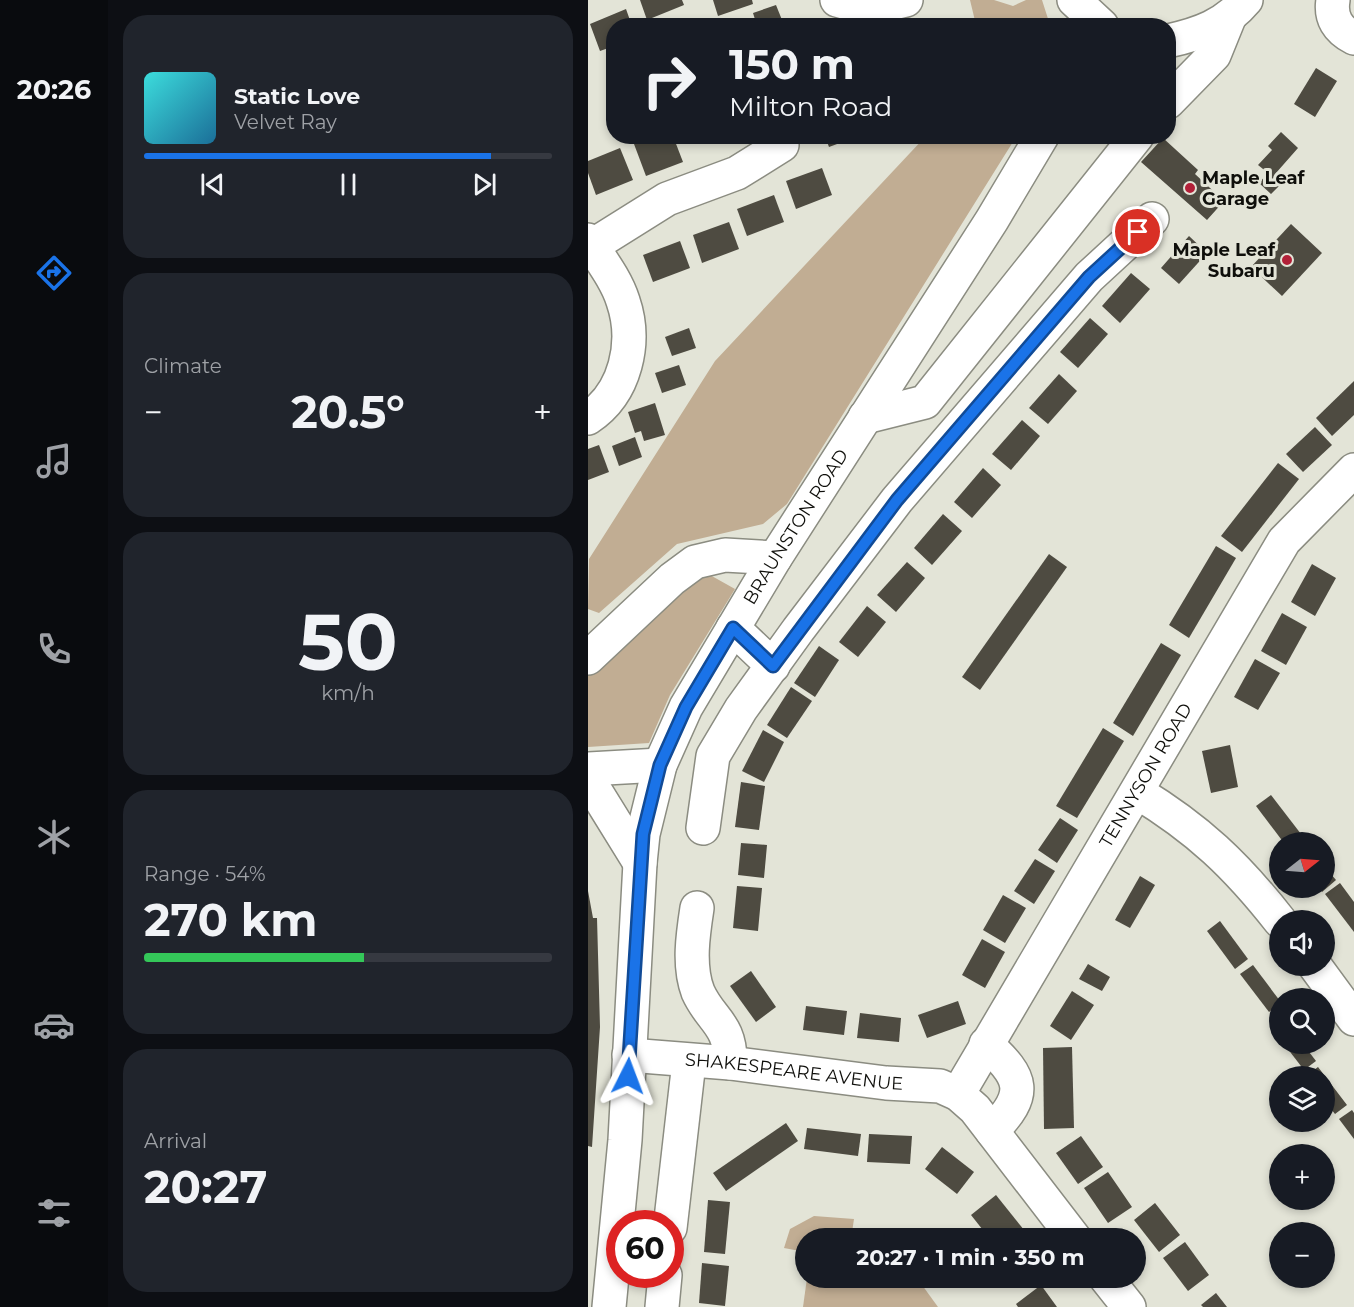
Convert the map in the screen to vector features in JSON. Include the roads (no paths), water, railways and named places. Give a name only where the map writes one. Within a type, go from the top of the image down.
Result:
[{"type":"main road","points":[[837,0],[869,9],[906,0]]},
{"type":"main road","points":[[1334,0],[1334,20],[1343,32],[1354,38]]},
{"type":"main road","points":[[1176,39],[1202,34],[1237,9]]},
{"type":"main road","points":[[1176,94],[1214,55],[1237,9]]},
{"type":"main road","points":[[1074,10],[1088,18]]},
{"type":"main road","name":"BRAUNSTON ROAD","points":[[609,1307],[625,1140],[640,863],[643,834],[660,765],[686,707],[775,558],[1037,144]]},
{"type":"main road","points":[[865,417],[925,402],[1131,144]]},
{"type":"main road","points":[[588,418],[610,397],[622,375],[630,330],[623,301],[590,243],[667,199],[737,173],[762,149]]},
{"type":"main road","points":[[703,828],[712,756],[741,709],[897,500],[1089,277],[1152,219]]},
{"type":"main road","name":"TENNYSON ROAD","points":[[958,1094],[1284,541],[1354,470]]},
{"type":"main road","points":[[588,658],[672,579],[695,562],[725,555],[775,558]]},
{"type":"main road","points":[[733,628],[773,666]]},
{"type":"main road","points":[[588,769],[660,765]]},
{"type":"main road","points":[[588,779],[640,863]]},
{"type":"main road","points":[[1137,792],[1174,814],[1212,843],[1270,910]]},
{"type":"main road","points":[[697,908],[692,939],[695,982],[700,995],[729,1039],[730,1063]]},
{"type":"main road","points":[[1322,976],[1354,1018]]},
{"type":"main road","points":[[986,1044],[1002,1058],[1015,1075],[1018,1096],[1008,1113],[992,1131]]},
{"type":"main road","name":"SHAKESPEARE AVENUE","points":[[629,1055],[688,1062],[730,1063],[886,1083],[940,1086],[958,1094]]},
{"type":"main road","points":[[672,1210],[688,1062]]},
{"type":"main road","points":[[958,1094],[975,1109],[1067,1228]]},
{"type":"main road","points":[[662,1307],[664,1288]]},
{"type":"main road","points":[[1114,1288],[1129,1307]]},
{"type":"place","name":"Maple Leaf Garage","points":[[1190,188]]},
{"type":"place","name":"Maple Leaf Subaru","points":[[1287,260]]}]
